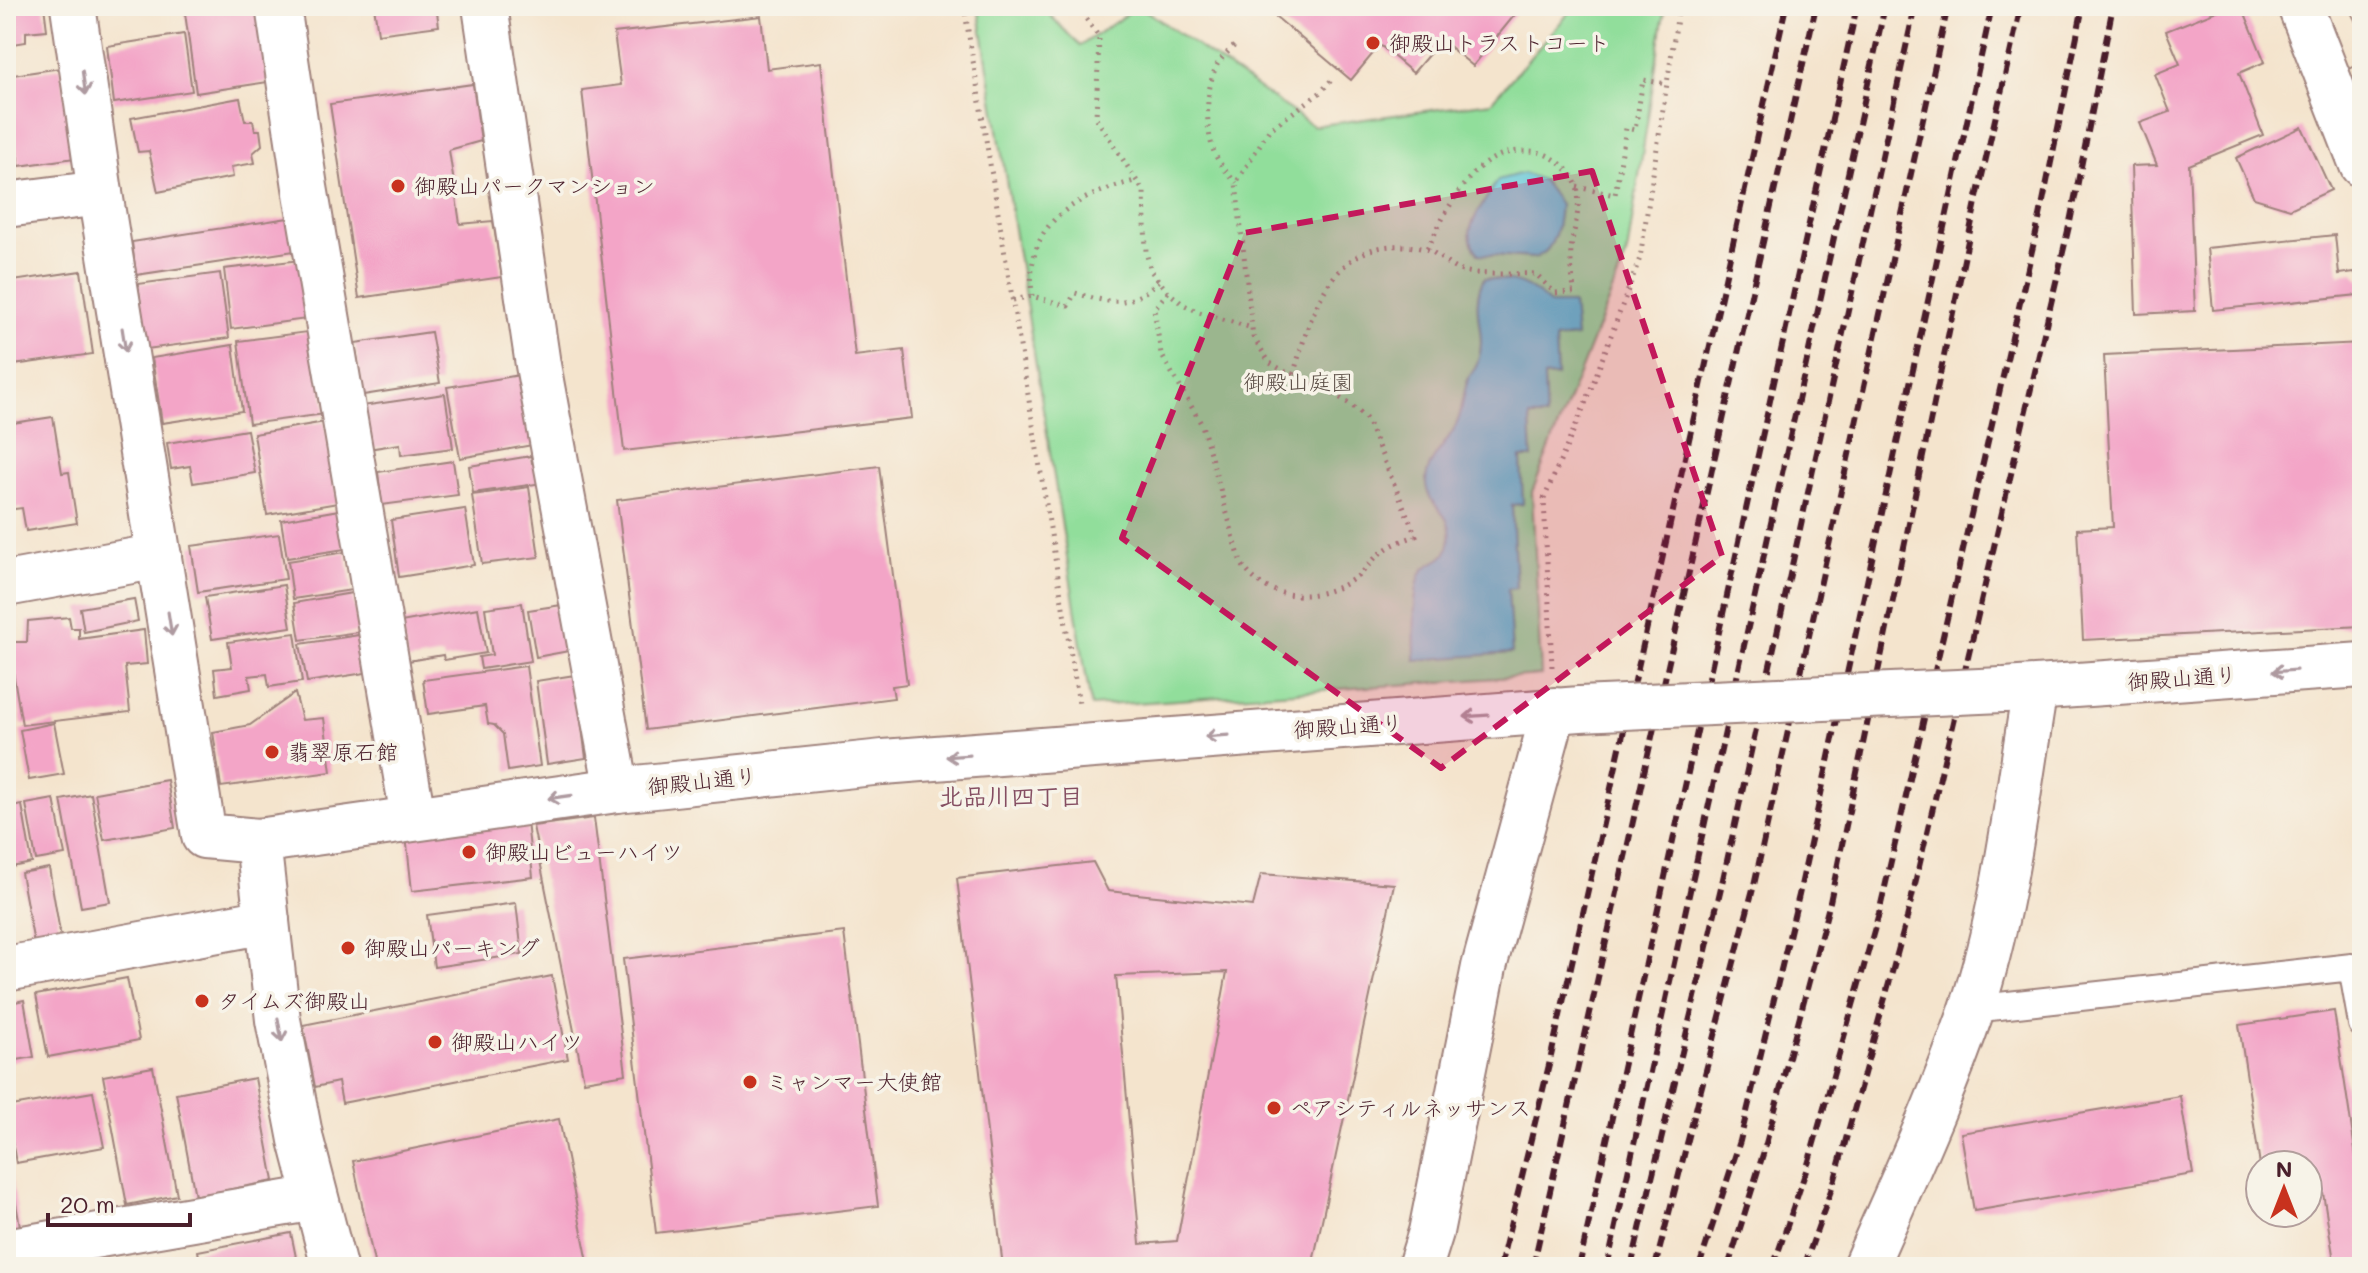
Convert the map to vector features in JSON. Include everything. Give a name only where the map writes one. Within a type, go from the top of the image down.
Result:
[{"type":"street","points":[[6,584],[159,556],[73,6]]},
{"type":"street","points":[[278,6],[308,203],[413,817]]},
{"type":"street","points":[[485,6],[538,365],[617,790]]},
{"type":"street","points":[[2300,6],[2362,165]]},
{"type":"street","points":[[6,205],[100,193]]},
{"type":"street","name":"御殿山通り","points":[[159,556],[204,836],[258,841],[617,790],[883,762],[1567,709],[2019,689],[2362,665]]},
{"type":"street","points":[[1865,1267],[1926,1128],[1972,1009],[1996,920],[2019,689]]},
{"type":"street","points":[[1420,1267],[1431,1232],[1484,967],[1567,709]]},
{"type":"street","points":[[258,841],[278,1020],[301,1140],[334,1267]]},
{"type":"street","points":[[6,969],[267,921]]},
{"type":"street","points":[[6,1251],[315,1198]]},
{"type":"lane","points":[[1972,1009],[2352,967],[2362,1024]]},
{"type":"path","points":[[964,6],[1080,706]]},
{"type":"path","points":[[1077,6],[1099,37],[1096,118],[1138,180],[1146,204],[1147,262],[1168,292],[1199,312],[1252,328]]},
{"type":"path","points":[[1567,709],[1544,499],[1588,397],[1640,258],[1679,6]]},
{"type":"path","points":[[1168,292],[1154,309],[1161,354],[1202,425],[1241,563],[1249,576],[1271,591],[1300,596],[1346,584],[1381,552],[1416,536],[1367,420],[1357,408],[1270,363],[1257,347],[1252,328],[1236,183],[1214,152],[1208,119],[1212,80],[1218,65],[1234,46]]},
{"type":"path","points":[[1236,183],[1269,130],[1321,92],[1333,78]]},
{"type":"path","points":[[1577,187],[1615,195],[1626,128],[1635,130],[1643,80],[1667,84]]},
{"type":"path","points":[[1293,376],[1315,310],[1333,276],[1360,253],[1383,246],[1427,249],[1460,271],[1536,274],[1555,293],[1574,292],[1571,253],[1578,204],[1577,187],[1557,159],[1541,152],[1518,151],[1496,156],[1473,173],[1454,199],[1427,249]]},
{"type":"path","points":[[1032,296],[1034,254],[1039,239],[1052,223],[1080,199],[1138,180]]},
{"type":"path","points":[[1013,300],[1032,296],[1068,306],[1075,293],[1115,302],[1142,296],[1158,281]]},
{"type":"highlighted area","points":[[1592,171],[1722,556],[1441,768],[1122,538],[1244,233]]},
{"type":"green space","name":"御殿山庭園","points":[[978,6],[1041,6],[1080,46],[1139,6],[1313,126],[1491,102],[1575,6],[1665,6],[1627,254],[1532,492],[1541,675],[1091,706]]},
{"type":"water","points":[[1523,173],[1542,180],[1560,204],[1557,229],[1551,245],[1540,256],[1532,258],[1479,254],[1470,234],[1476,215],[1498,180]]},
{"type":"water","points":[[1484,278],[1520,284],[1535,291],[1550,304],[1573,304],[1576,337],[1555,339],[1557,376],[1544,377],[1546,417],[1530,417],[1532,458],[1521,458],[1523,504],[1512,505],[1516,588],[1508,589],[1512,653],[1415,660],[1417,586],[1424,569],[1444,556],[1450,538],[1448,523],[1427,492],[1427,475],[1458,420],[1467,383],[1478,361],[1481,340],[1478,300]]},
{"type":"building","points":[[6,6],[44,6],[47,30],[26,32],[26,42],[13,44],[13,54],[6,55]]},
{"type":"building","points":[[257,6],[268,82],[196,93],[185,13]]},
{"type":"building","points":[[374,6],[436,6],[439,26],[378,34]]},
{"type":"building","name":"御殿山トラストコート","points":[[1263,6],[1522,6],[1473,66],[1441,40],[1413,73],[1380,45],[1351,80]]},
{"type":"building","points":[[2229,6],[2242,6],[2265,62],[2239,73],[2263,135],[2189,165],[2195,311],[2136,314],[2131,166],[2157,165],[2140,123],[2170,112],[2155,74],[2180,64],[2166,31]]},
{"type":"building","points":[[2348,6],[2362,6],[2362,34]]},
{"type":"building","points":[[761,16],[767,69],[821,62],[855,356],[904,350],[912,418],[624,451],[582,90],[621,85],[614,33]]},
{"type":"building","points":[[184,34],[192,91],[114,103],[107,46]]},
{"type":"building","points":[[2362,62],[2362,106],[2361,106],[2349,69]]},
{"type":"building","points":[[61,68],[75,158],[19,166],[6,76]]},
{"type":"building","name":"御殿山パークマンション","points":[[473,84],[481,141],[449,150],[460,224],[493,221],[502,277],[359,298],[330,104]]},
{"type":"building","points":[[240,98],[245,121],[253,121],[255,130],[260,130],[262,145],[253,153],[255,163],[231,167],[233,177],[158,192],[149,151],[138,152],[131,118]]},
{"type":"building","points":[[2302,127],[2331,190],[2290,209],[2254,198],[2236,158]]},
{"type":"building","points":[[6,134],[13,176],[6,177]]},
{"type":"building","points":[[295,217],[301,250],[136,275],[132,242]]},
{"type":"building","points":[[2335,235],[2339,274],[2354,272],[2362,282],[2358,295],[2213,310],[2207,248]]},
{"type":"building","points":[[300,260],[307,319],[231,329],[224,269]]},
{"type":"building","points":[[81,271],[93,354],[6,366],[6,282]]},
{"type":"building","points":[[220,273],[229,338],[147,349],[138,284]]},
{"type":"building","points":[[315,331],[326,414],[249,424],[238,341]]},
{"type":"building","points":[[431,332],[440,383],[363,395],[355,343]]},
{"type":"building","points":[[2362,343],[2362,626],[2083,640],[2077,529],[2113,527],[2104,355]]},
{"type":"building","points":[[233,345],[242,411],[162,423],[152,358]]},
{"type":"building","points":[[526,374],[538,444],[460,458],[447,387]]},
{"type":"building","points":[[445,394],[453,448],[401,455],[400,444],[368,449],[362,406]]},
{"type":"building","points":[[53,417],[62,473],[69,472],[77,523],[26,531],[22,508],[6,510],[6,424]]},
{"type":"building","points":[[325,422],[338,503],[267,515],[254,434]]},
{"type":"building","points":[[247,430],[255,473],[193,483],[190,466],[171,469],[167,443]]},
{"type":"building","points":[[531,456],[532,463],[540,462],[543,483],[473,493],[469,466]]},
{"type":"building","points":[[453,461],[458,495],[382,505],[378,472]]},
{"type":"building","points":[[879,466],[907,684],[892,686],[894,698],[646,730],[617,500]]},
{"type":"building","points":[[529,487],[539,557],[482,564],[472,495]]},
{"type":"building","points":[[465,509],[474,565],[399,577],[391,520]]},
{"type":"building","points":[[339,510],[345,549],[287,558],[281,520]]},
{"type":"building","points":[[279,534],[286,579],[198,592],[191,546]]},
{"type":"building","points":[[346,552],[352,590],[293,599],[288,561]]},
{"type":"building","points":[[284,585],[291,627],[212,639],[205,597]]},
{"type":"building","points":[[352,593],[359,632],[300,640],[294,603]]},
{"type":"building","points":[[134,599],[138,621],[84,632],[80,608]]},
{"type":"building","points":[[522,603],[531,661],[481,669],[479,657],[492,655],[485,608]]},
{"type":"building","points":[[562,605],[569,651],[536,657],[528,610]]},
{"type":"building","points":[[478,608],[486,653],[444,660],[443,655],[408,661],[401,622]]},
{"type":"building","points":[[69,617],[71,628],[79,628],[79,639],[144,630],[147,664],[125,666],[130,712],[22,725],[8,642],[27,642],[28,621]]},
{"type":"building","points":[[295,633],[302,682],[269,687],[267,674],[249,676],[251,689],[217,695],[214,669],[232,667],[228,642]]},
{"type":"building","points":[[359,635],[365,673],[307,682],[300,644]]},
{"type":"building","points":[[526,666],[540,766],[508,771],[503,734],[494,725],[488,724],[485,706],[428,714],[423,680]]},
{"type":"building","points":[[575,675],[586,758],[547,764],[536,681]]},
{"type":"building","name":"翡翠原石館","points":[[295,693],[302,720],[324,718],[331,772],[221,787],[213,732],[250,725]]},
{"type":"building","points":[[54,723],[64,774],[29,780],[20,730]]},
{"type":"building","points":[[167,780],[175,828],[104,840],[95,793]]},
{"type":"building","points":[[91,794],[110,902],[81,907],[61,800]]},
{"type":"building","points":[[54,799],[65,855],[36,860],[26,804]]},
{"type":"building","points":[[22,805],[32,863],[6,868],[6,808]]},
{"type":"building","name":"御殿山ビューハイツ","points":[[526,812],[533,877],[412,891],[405,826]]},
{"type":"building","points":[[594,818],[626,1074],[584,1081],[533,826]]},
{"type":"building","name":"ペアシティルネッサンス","points":[[1093,862],[1108,891],[1253,906],[1261,874],[1394,884],[1312,1267],[1003,1267],[957,878]],"holes":[[[1227,972],[1177,1241],[1140,1244],[1116,976]]]},
{"type":"building","points":[[49,868],[62,944],[35,949],[21,873]]},
{"type":"building","points":[[516,903],[522,954],[434,967],[427,915]]},
{"type":"building","name":"ミャンマー大使館","points":[[844,932],[878,1206],[656,1233],[623,959]]},
{"type":"building","name":"御殿山ハイツ","points":[[552,976],[568,1059],[342,1103],[338,1082],[315,1087],[303,1025]]},
{"type":"building","points":[[127,978],[139,1040],[48,1057],[36,995]]},
{"type":"building","points":[[24,1000],[34,1057],[6,1062],[6,1004]]},
{"type":"building","points":[[2334,1011],[2358,1170],[2362,1170],[2362,1267],[2335,1267],[2324,1199],[2324,1149],[2258,1149],[2239,1025]]},
{"type":"building","points":[[153,1067],[177,1195],[127,1205],[103,1076]]},
{"type":"building","points":[[255,1078],[274,1181],[195,1196],[176,1093]]},
{"type":"building","points":[[93,1092],[104,1147],[16,1163],[6,1107]]},
{"type":"building","points":[[2180,1096],[2193,1174],[1974,1211],[1961,1133]]},
{"type":"building","points":[[559,1119],[589,1267],[375,1267],[353,1161]]},
{"type":"building","points":[[10,1171],[22,1237],[6,1239],[6,1172]]},
{"type":"building","points":[[291,1233],[298,1267],[201,1267],[198,1251]]},
{"type":"building","points":[[171,1259],[173,1267],[137,1267],[137,1265]]},
{"type":"railway","points":[[1500,1267],[1549,1065],[1786,6]]},
{"type":"railway","points":[[1533,1267],[1816,6]]},
{"type":"railway","points":[[1579,1267],[1857,6]]},
{"type":"railway","points":[[1607,1267],[1885,6]]},
{"type":"railway","points":[[1631,1267],[1723,879],[1915,6]]},
{"type":"railway","points":[[1655,1267],[1754,885],[1948,6]]},
{"type":"railway","points":[[1699,1267],[1740,1141],[1799,895],[1992,6]]},
{"type":"railway","points":[[1728,1267],[1764,1151],[1830,902],[1976,202],[2021,6]]},
{"type":"railway","points":[[1773,1267],[1807,1168],[1879,913],[2040,216],[2083,6]]},
{"type":"railway","points":[[1804,1267],[1835,1179],[1907,918],[2070,222],[2113,6]]},
{"type":"place","name":"御殿山トラストコート","points":[[1373,43]]},
{"type":"place","name":"御殿山パークマンション","points":[[398,186]]},
{"type":"place","name":"翡翠原石館","points":[[272,752]]},
{"type":"place","name":"御殿山ビューハイツ","points":[[469,852]]},
{"type":"place","name":"御殿山パーキング","points":[[348,948]]},
{"type":"place","name":"タイムズ御殿山","points":[[202,1001]]},
{"type":"place","name":"御殿山ハイツ","points":[[435,1042]]},
{"type":"place","name":"ミャンマー大使館","points":[[750,1082]]},
{"type":"place","name":"ペアシティルネッサンス","points":[[1274,1108]]},
{"type":"district","name":"北品川四丁目","points":[[1011,797]]}]
